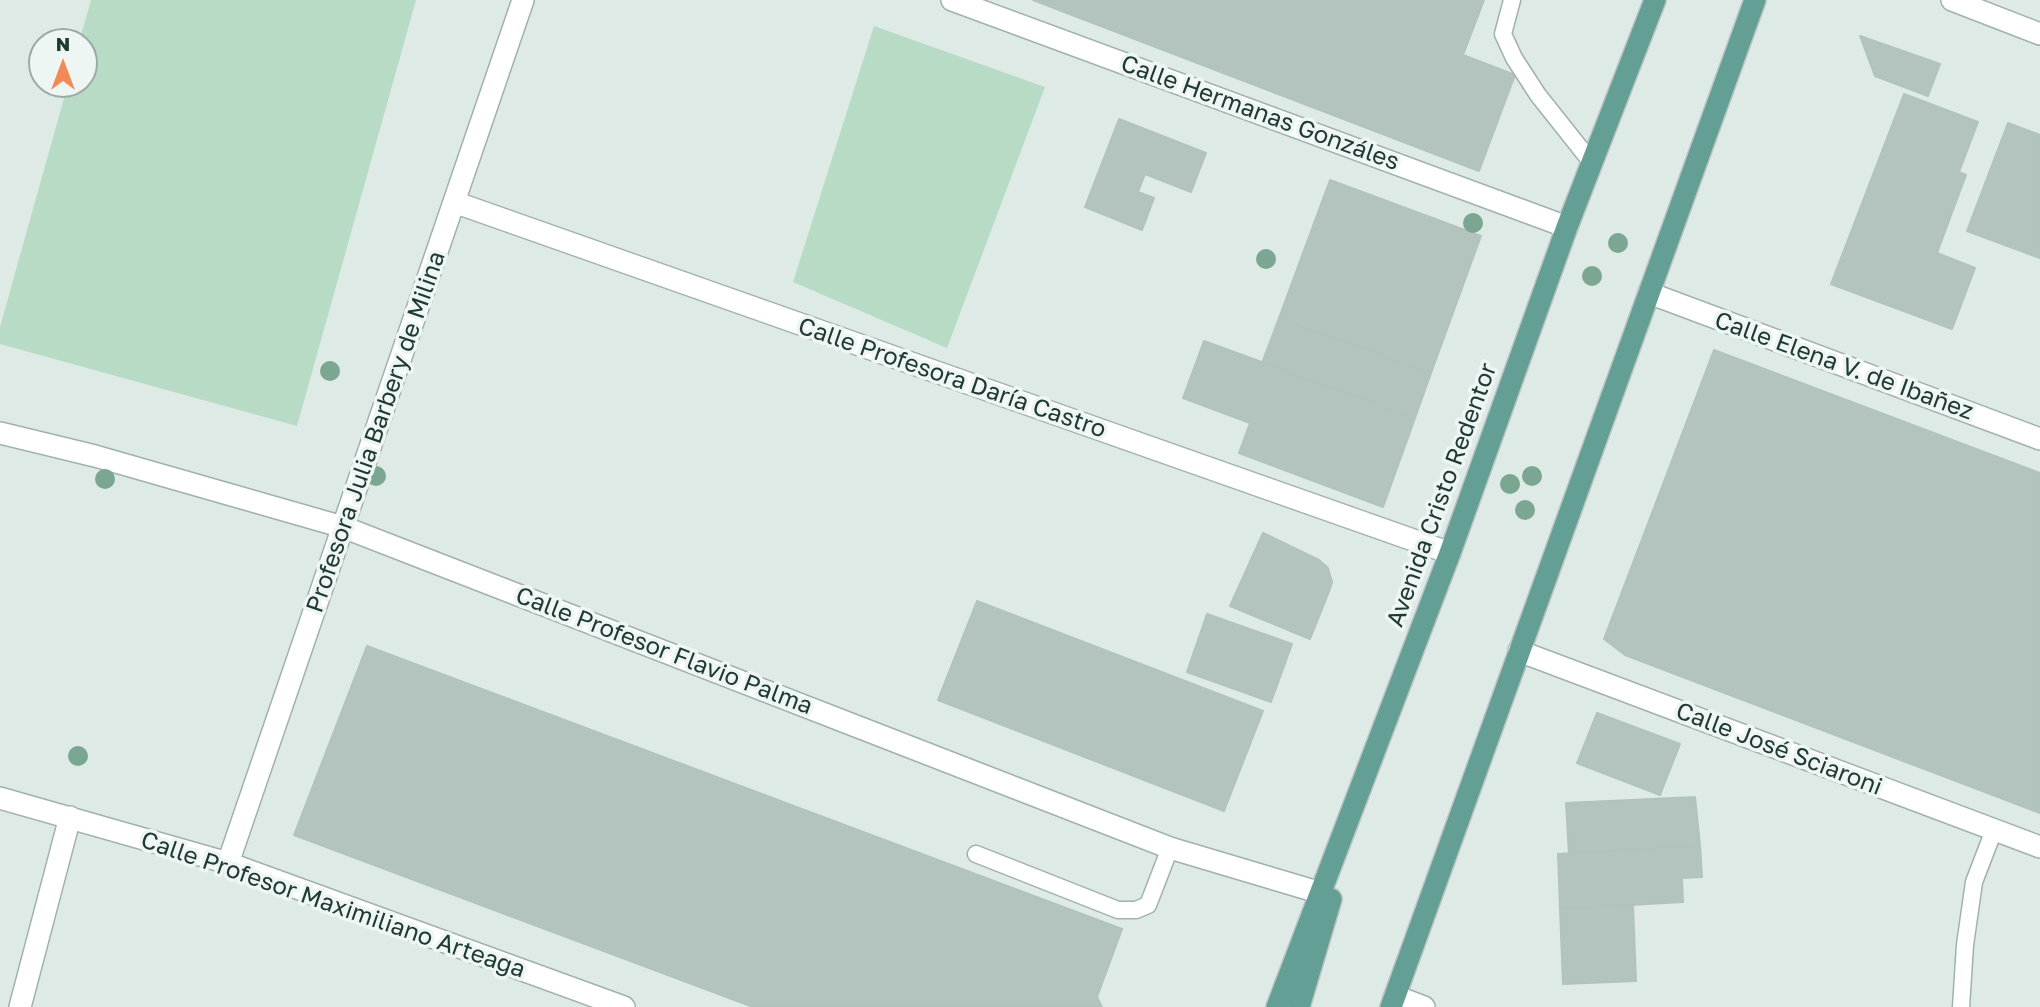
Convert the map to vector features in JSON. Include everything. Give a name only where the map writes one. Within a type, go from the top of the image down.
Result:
[{"type":"main road","name":"Avenida Cristo Redentor","points":[[1277,1007],[1450,554],[1567,227],[1656,0]]},
{"type":"main road","points":[[1393,1002],[1755,0]]},
{"type":"main road","points":[[1300,1007],[1334,890],[1340,842]]},
{"type":"street","name":"Profesora Julia Barbery de Milina","points":[[228,863],[523,0]]},
{"type":"street","name":"Calle Hermanas Gonzáles","points":[[952,0],[1567,227]]},
{"type":"street","points":[[1952,0],[2040,34]]},
{"type":"street","name":"Calle Profesora Daría Castro","points":[[454,202],[1450,554]]},
{"type":"street","name":"Calle Elena V. de Ibañez","points":[[1648,293],[2040,439]]},
{"type":"street","name":"Calle Profesor Flavio Palma","points":[[0,433],[95,456],[343,527],[1170,848],[1321,893]]},
{"type":"street","name":"Calle José Sciaroni","points":[[1519,651],[2040,847]]},
{"type":"street","name":"Calle Profesor Maximiliano Arteaga","points":[[0,798],[228,863],[624,1007]]},
{"type":"street","points":[[20,1007],[70,817]]},
{"type":"street","points":[[1393,1002],[1424,1007]]},
{"type":"lane","points":[[1512,0],[1503,34],[1514,58],[1538,95],[1592,163]]},
{"type":"lane","points":[[1961,1007],[1965,945],[1974,882],[1994,830]]},
{"type":"lane","points":[[976,854],[1118,910],[1136,910],[1148,905],[1170,848]]},
{"type":"green space","points":[[91,0],[416,0],[297,426],[0,344],[0,327],[64,98],[98,98],[98,28],[83,28]]},
{"type":"green space","points":[[874,26],[1045,87],[947,348],[793,282]]},
{"type":"building","points":[[1033,0],[1484,0],[1463,55],[1515,75],[1479,171]]},
{"type":"building","points":[[1860,36],[1940,64],[1928,96],[1875,76]]},
{"type":"building","points":[[1904,94],[1978,122],[1959,172],[1966,175],[1937,253],[1975,268],[1952,329],[1831,284]]},
{"type":"building","points":[[1119,119],[1206,153],[1191,192],[1145,174],[1138,192],[1154,198],[1142,230],[1085,207]]},
{"type":"building","points":[[2008,123],[2040,135],[2040,258],[1967,231]]},
{"type":"building","points":[[1330,180],[1481,236],[1431,373],[1279,318]]},
{"type":"building","points":[[1279,318],[1431,373],[1415,418],[1262,363]]},
{"type":"building","points":[[1204,341],[1415,418],[1383,507],[1239,453],[1250,423],[1183,398]]},
{"type":"building","points":[[1714,350],[2040,473],[2040,813],[1625,655],[1604,639]]},
{"type":"building","points":[[1263,533],[1319,560],[1328,568],[1332,582],[1310,639],[1230,606]]},
{"type":"building","points":[[977,601],[1263,711],[1224,811],[938,700]]},
{"type":"building","points":[[1207,614],[1292,644],[1271,702],[1187,672]]},
{"type":"building","points":[[367,646],[1122,929],[1097,997],[1102,1007],[753,1007],[294,835]]},
{"type":"building","points":[[1597,713],[1680,744],[1660,795],[1577,763]]},
{"type":"building","points":[[1695,797],[1700,845],[1569,854],[1566,803]]},
{"type":"building","points":[[1700,845],[1702,877],[1682,878],[1683,902],[1560,909],[1558,854]]},
{"type":"building","points":[[1633,905],[1636,981],[1563,984],[1560,909]]}]
